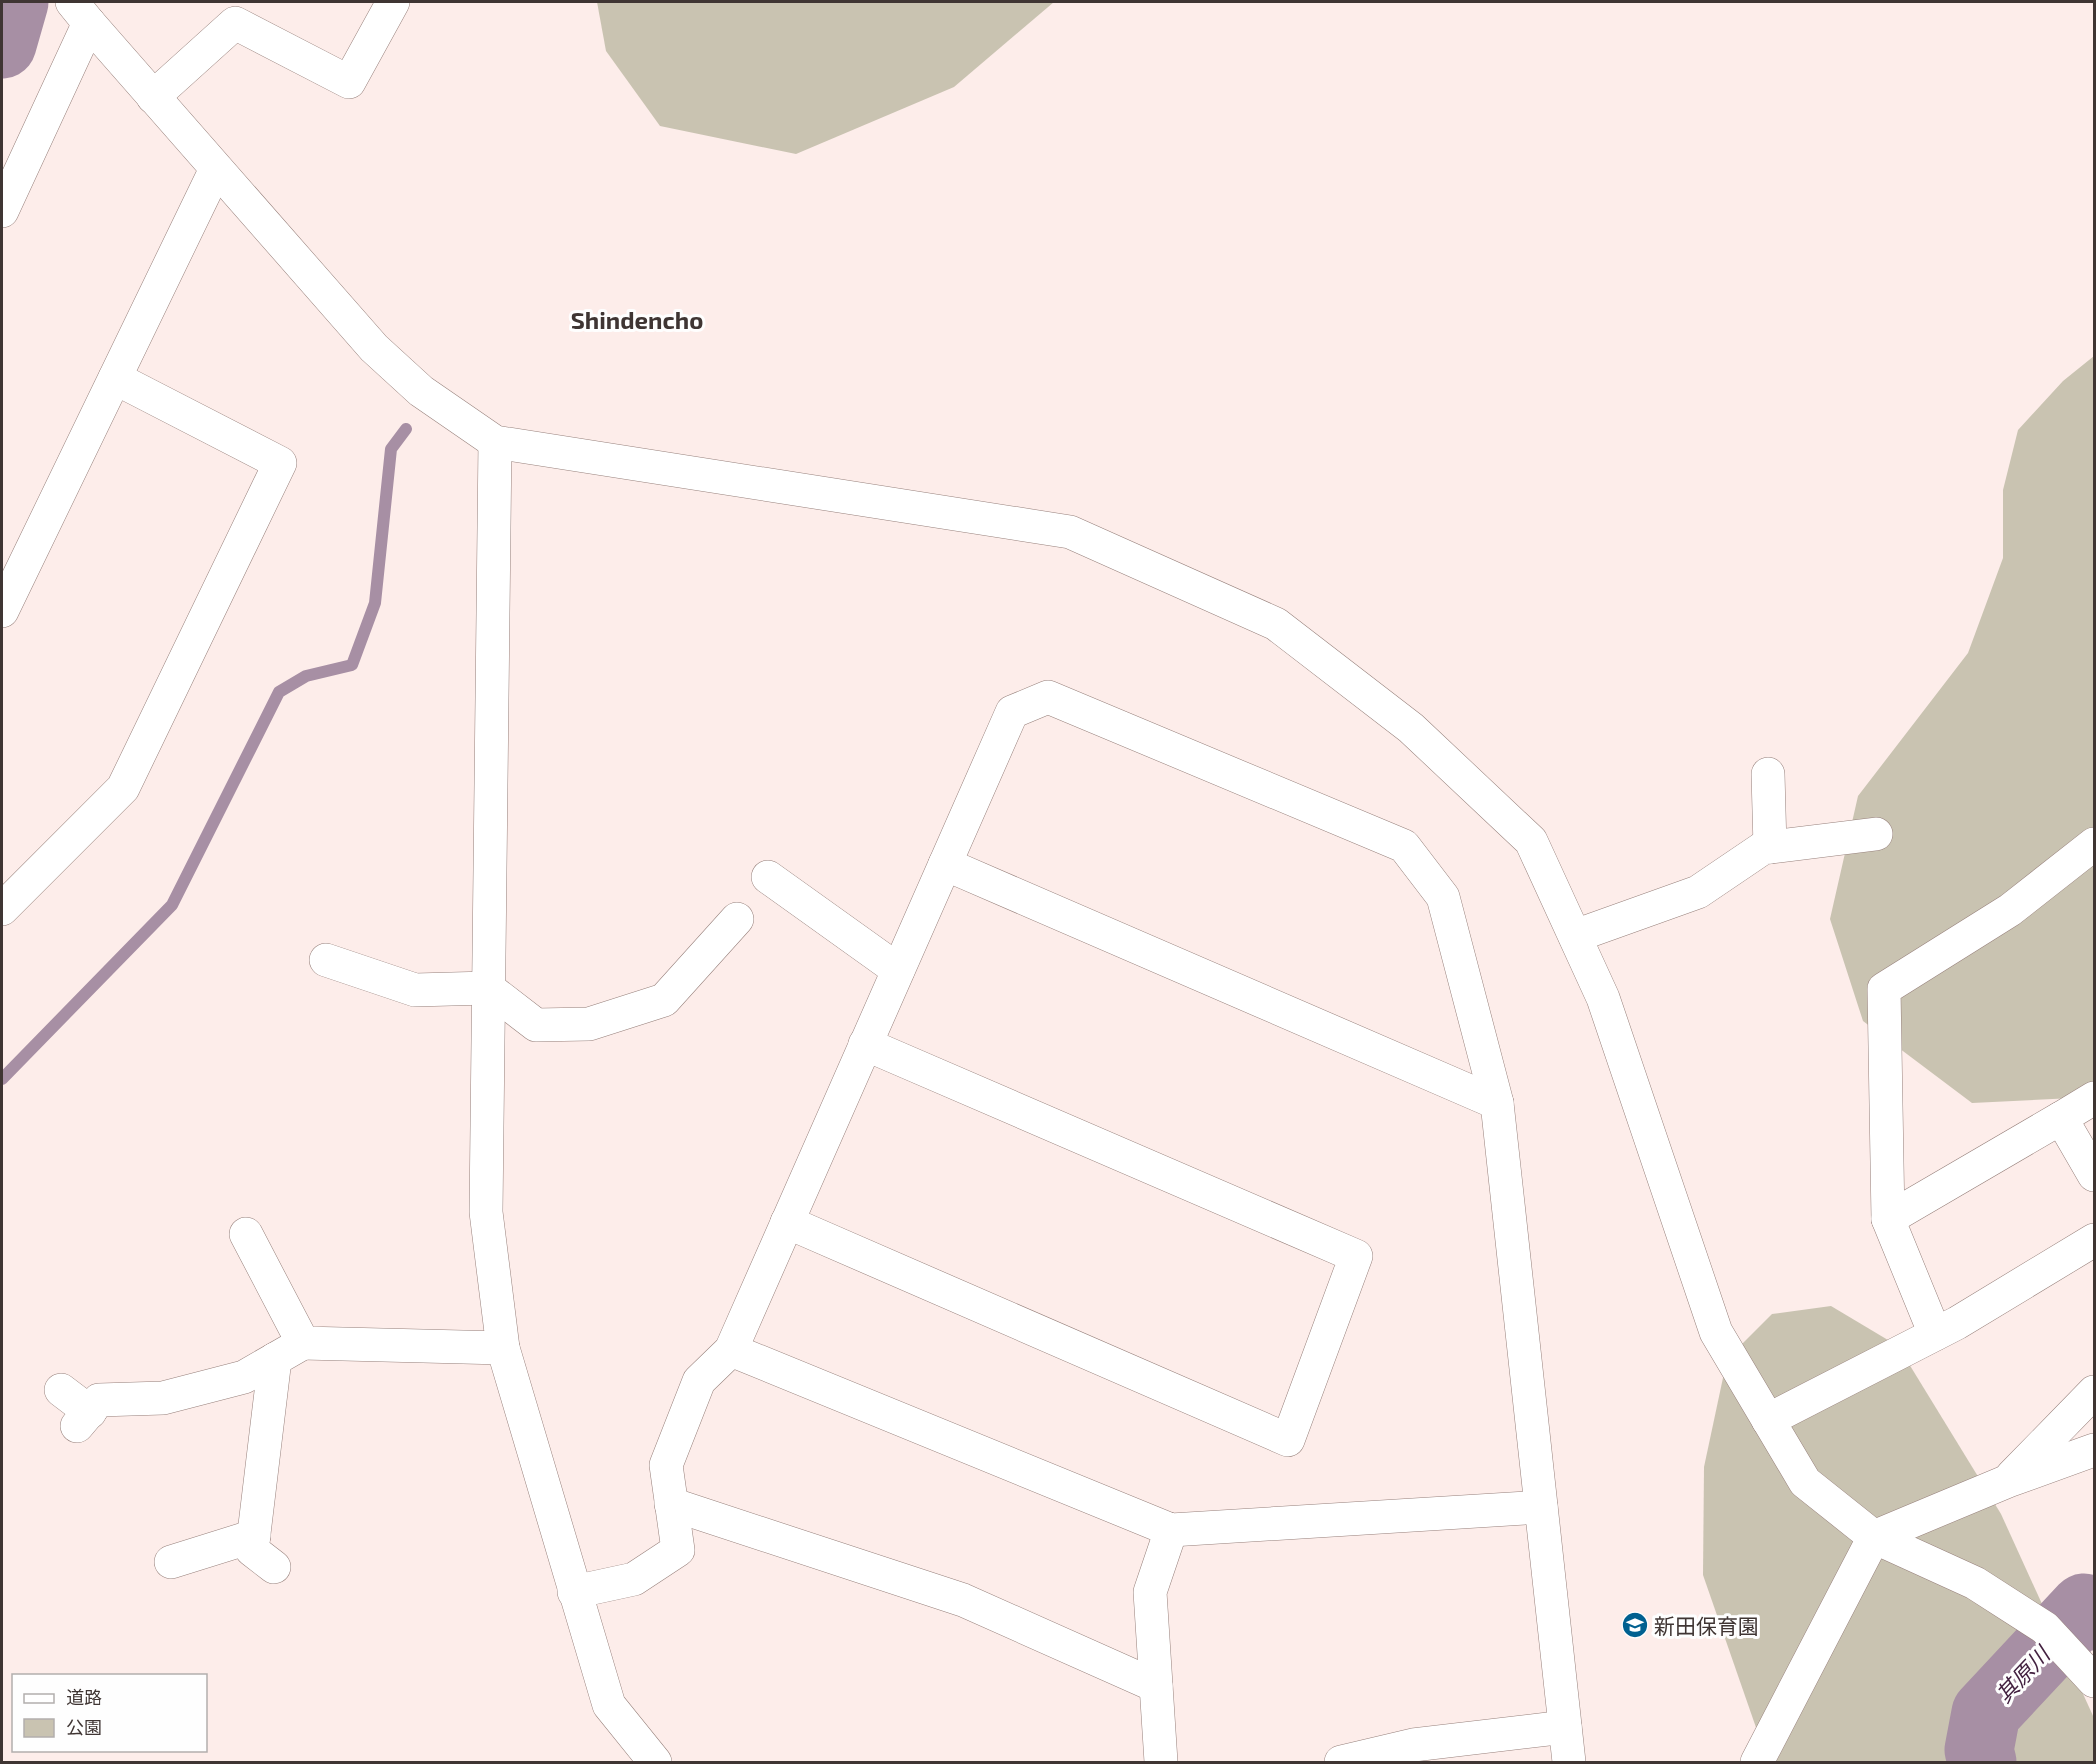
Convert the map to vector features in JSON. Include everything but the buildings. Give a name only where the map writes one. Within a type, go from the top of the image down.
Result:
[{"type":"street","points":[[153,97],[235,23],[349,82],[393,2]]},
{"type":"street","points":[[2,211],[81,12],[374,348],[421,391],[495,442],[1070,532],[1276,624],[1411,728],[1531,842],[1603,998],[1716,1332],[1805,1482],[1875,1537],[1975,1583],[2045,1628],[2094,1681]]},
{"type":"street","points":[[2,611],[216,169]]},
{"type":"street","points":[[2,909],[123,788],[280,463],[115,378]]},
{"type":"street","points":[[495,442],[486,1212],[503,1348],[574,1592],[609,1705],[655,1762]]},
{"type":"street","points":[[574,1592],[634,1579],[678,1550],[666,1466],[699,1381],[731,1350],[1012,712],[1048,697],[1404,846],[1443,897],[1497,1103],[1569,1762]]},
{"type":"street","points":[[1768,774],[1770,847]]},
{"type":"street","points":[[1575,936],[1698,892],[1763,848],[1876,834]]},
{"type":"street","points":[[1935,1334],[1888,1219],[1884,989],[2010,910],[2094,844]]},
{"type":"street","points":[[945,864],[1497,1103]]},
{"type":"street","points":[[768,877],[898,970]]},
{"type":"street","points":[[326,960],[415,990],[488,988],[536,1025],[589,1024],[664,1000],[736,919]]},
{"type":"street","points":[[787,1222],[1288,1440],[1356,1256],[865,1044]]},
{"type":"street","points":[[1888,1219],[2094,1098]]},
{"type":"street","points":[[2061,1118],[2094,1175]]},
{"type":"street","points":[[246,1234],[289,1351],[252,1550],[274,1567]]},
{"type":"street","points":[[1768,1420],[1935,1334],[2094,1240]]},
{"type":"street","points":[[61,1389],[83,1419],[99,1400],[163,1398],[244,1377],[289,1351],[503,1348]]},
{"type":"street","points":[[731,1350],[1171,1530],[1541,1507]]},
{"type":"street","points":[[2008,1481],[2094,1392]]},
{"type":"street","points":[[1757,1762],[1875,1537],[2008,1481],[2094,1450]]},
{"type":"street","points":[[671,1504],[963,1600],[1156,1686]]},
{"type":"street","points":[[1161,1762],[1150,1592],[1171,1530]]},
{"type":"street","points":[[171,1562],[254,1536]]},
{"type":"street","points":[[1341,1762],[1413,1745],[1565,1727]]},
{"type":"green space","points":[[597,2],[1054,2],[954,87],[796,154],[660,126],[606,51]]},
{"type":"green space","points":[[2094,356],[2094,1097],[1972,1103],[1863,1021],[1830,919],[1858,796],[1968,653],[2003,558],[2003,490],[2018,430],[2063,381]]},
{"type":"green space","points":[[1831,1306],[1898,1346],[2001,1514],[2094,1718],[2094,1762],[1768,1762],[1703,1575],[1704,1467],[1727,1359],[1772,1314]]},
{"type":"waterway","points":[[2,44],[14,2]]},
{"type":"waterway","points":[[2,1079],[172,905],[279,692],[306,676],[352,665],[375,603],[391,449],[406,429]]},
{"type":"waterway","name":"其原川","points":[[1982,1762],[1979,1750],[1986,1713],[2084,1608],[2094,1616]]},
{"type":"place","name":"新田保育園","points":[[1635,1625]]},
{"type":"district","name":"Shindencho","points":[[637,319]]}]
